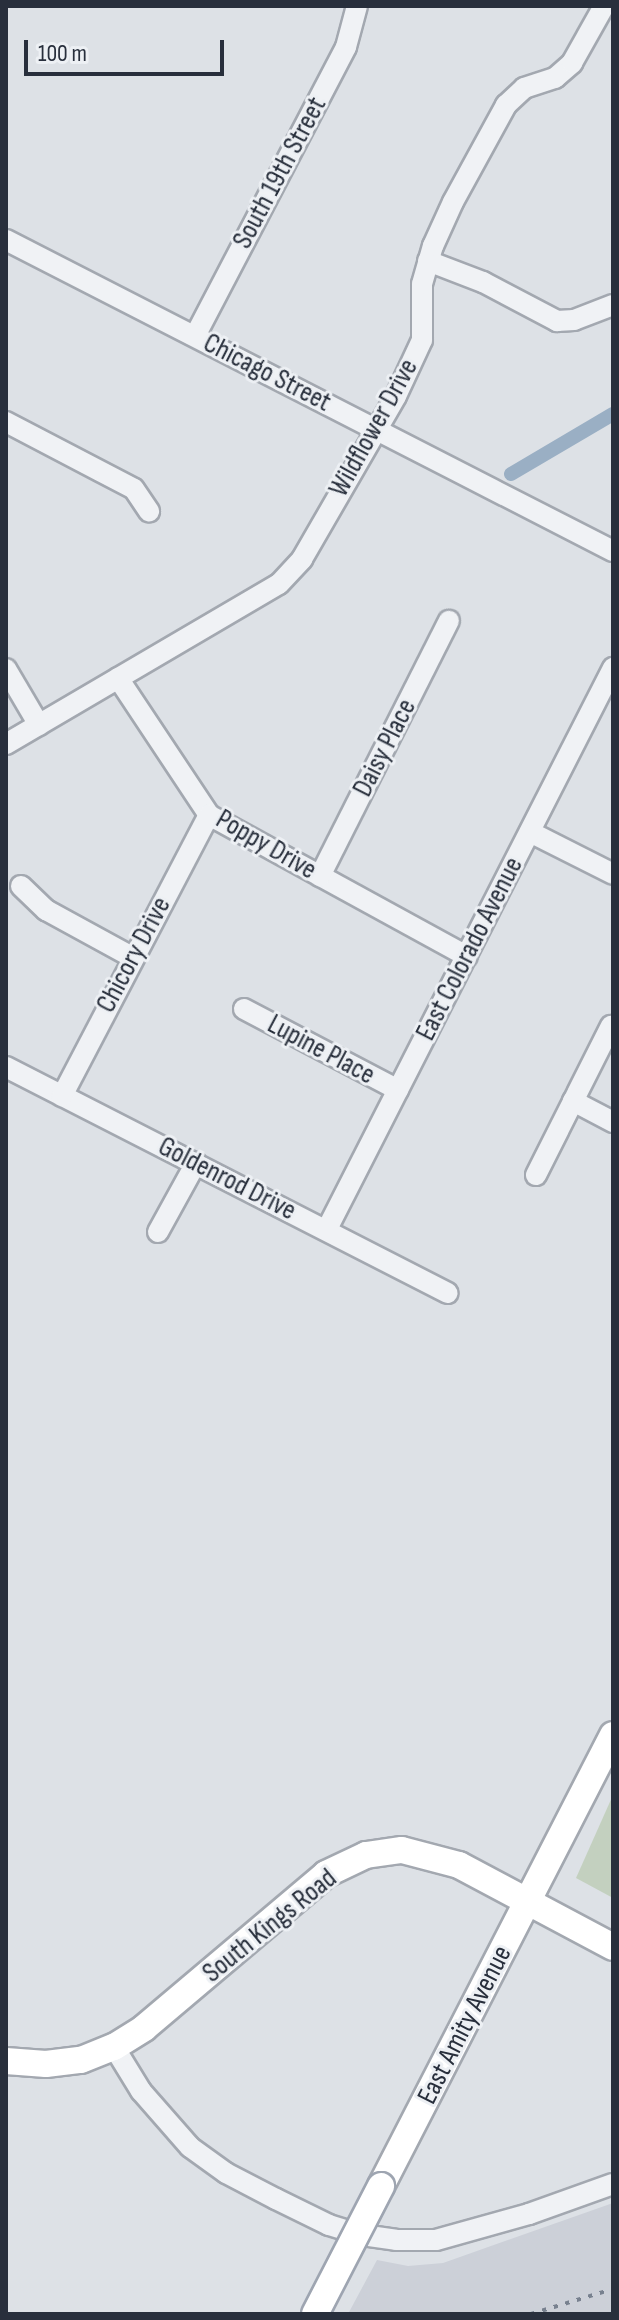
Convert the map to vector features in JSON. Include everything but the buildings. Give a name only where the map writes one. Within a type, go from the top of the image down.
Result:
[{"type":"main road","name":"East Amity Avenue","points":[[315,2314],[613,1735]]},
{"type":"main road","name":"South Kings Road","points":[[6,2061],[46,2064],[81,2060],[114,2047],[144,2028],[326,1874],[366,1855],[402,1850],[459,1865],[613,1947]]},
{"type":"street","name":"South 19th Street","points":[[195,336],[346,47],[357,6]]},
{"type":"street","name":"Wildflower Drive","points":[[6,744],[279,584],[302,559],[376,429],[422,340],[422,284],[428,261],[453,202],[506,105],[524,88],[555,78],[572,63],[604,6]]},
{"type":"street","name":"Chicago Street","points":[[8,246],[195,336],[613,551]]},
{"type":"street","points":[[428,261],[483,282],[557,321],[574,320],[613,305]]},
{"type":"street","points":[[6,422],[134,489],[149,511]]},
{"type":"street","name":"Daisy Place","points":[[320,876],[449,621]]},
{"type":"street","name":"East Colorado Avenue","points":[[327,1229],[613,668]]},
{"type":"street","points":[[6,669],[39,725]]},
{"type":"street","name":"Poppy Drive","points":[[118,678],[209,815],[467,956]]},
{"type":"street","name":"Chicory Drive","points":[[62,1096],[132,957],[209,815]]},
{"type":"street","points":[[530,832],[613,874]]},
{"type":"street","points":[[21,886],[46,910],[132,957]]},
{"type":"street","name":"Lupine Place","points":[[244,1009],[398,1090]]},
{"type":"street","points":[[536,1175],[611,1026]]},
{"type":"street","name":"Goldenrod Drive","points":[[6,1067],[448,1293]]},
{"type":"street","points":[[573,1101],[613,1122]]},
{"type":"street","points":[[158,1232],[196,1163]]},
{"type":"street","points":[[114,2047],[141,2091],[190,2147],[226,2173],[276,2199],[329,2225],[362,2235],[436,2240],[529,2214],[613,2184]]},
{"type":"shaded area","points":[[613,2203],[613,2314],[348,2314],[377,2260],[408,2266],[443,2263]]},
{"type":"green space","points":[[613,1795],[613,1898],[576,1878]]},
{"type":"waterway","points":[[511,474],[613,414]]},
{"type":"railway","points":[[531,2314],[613,2289]]}]
